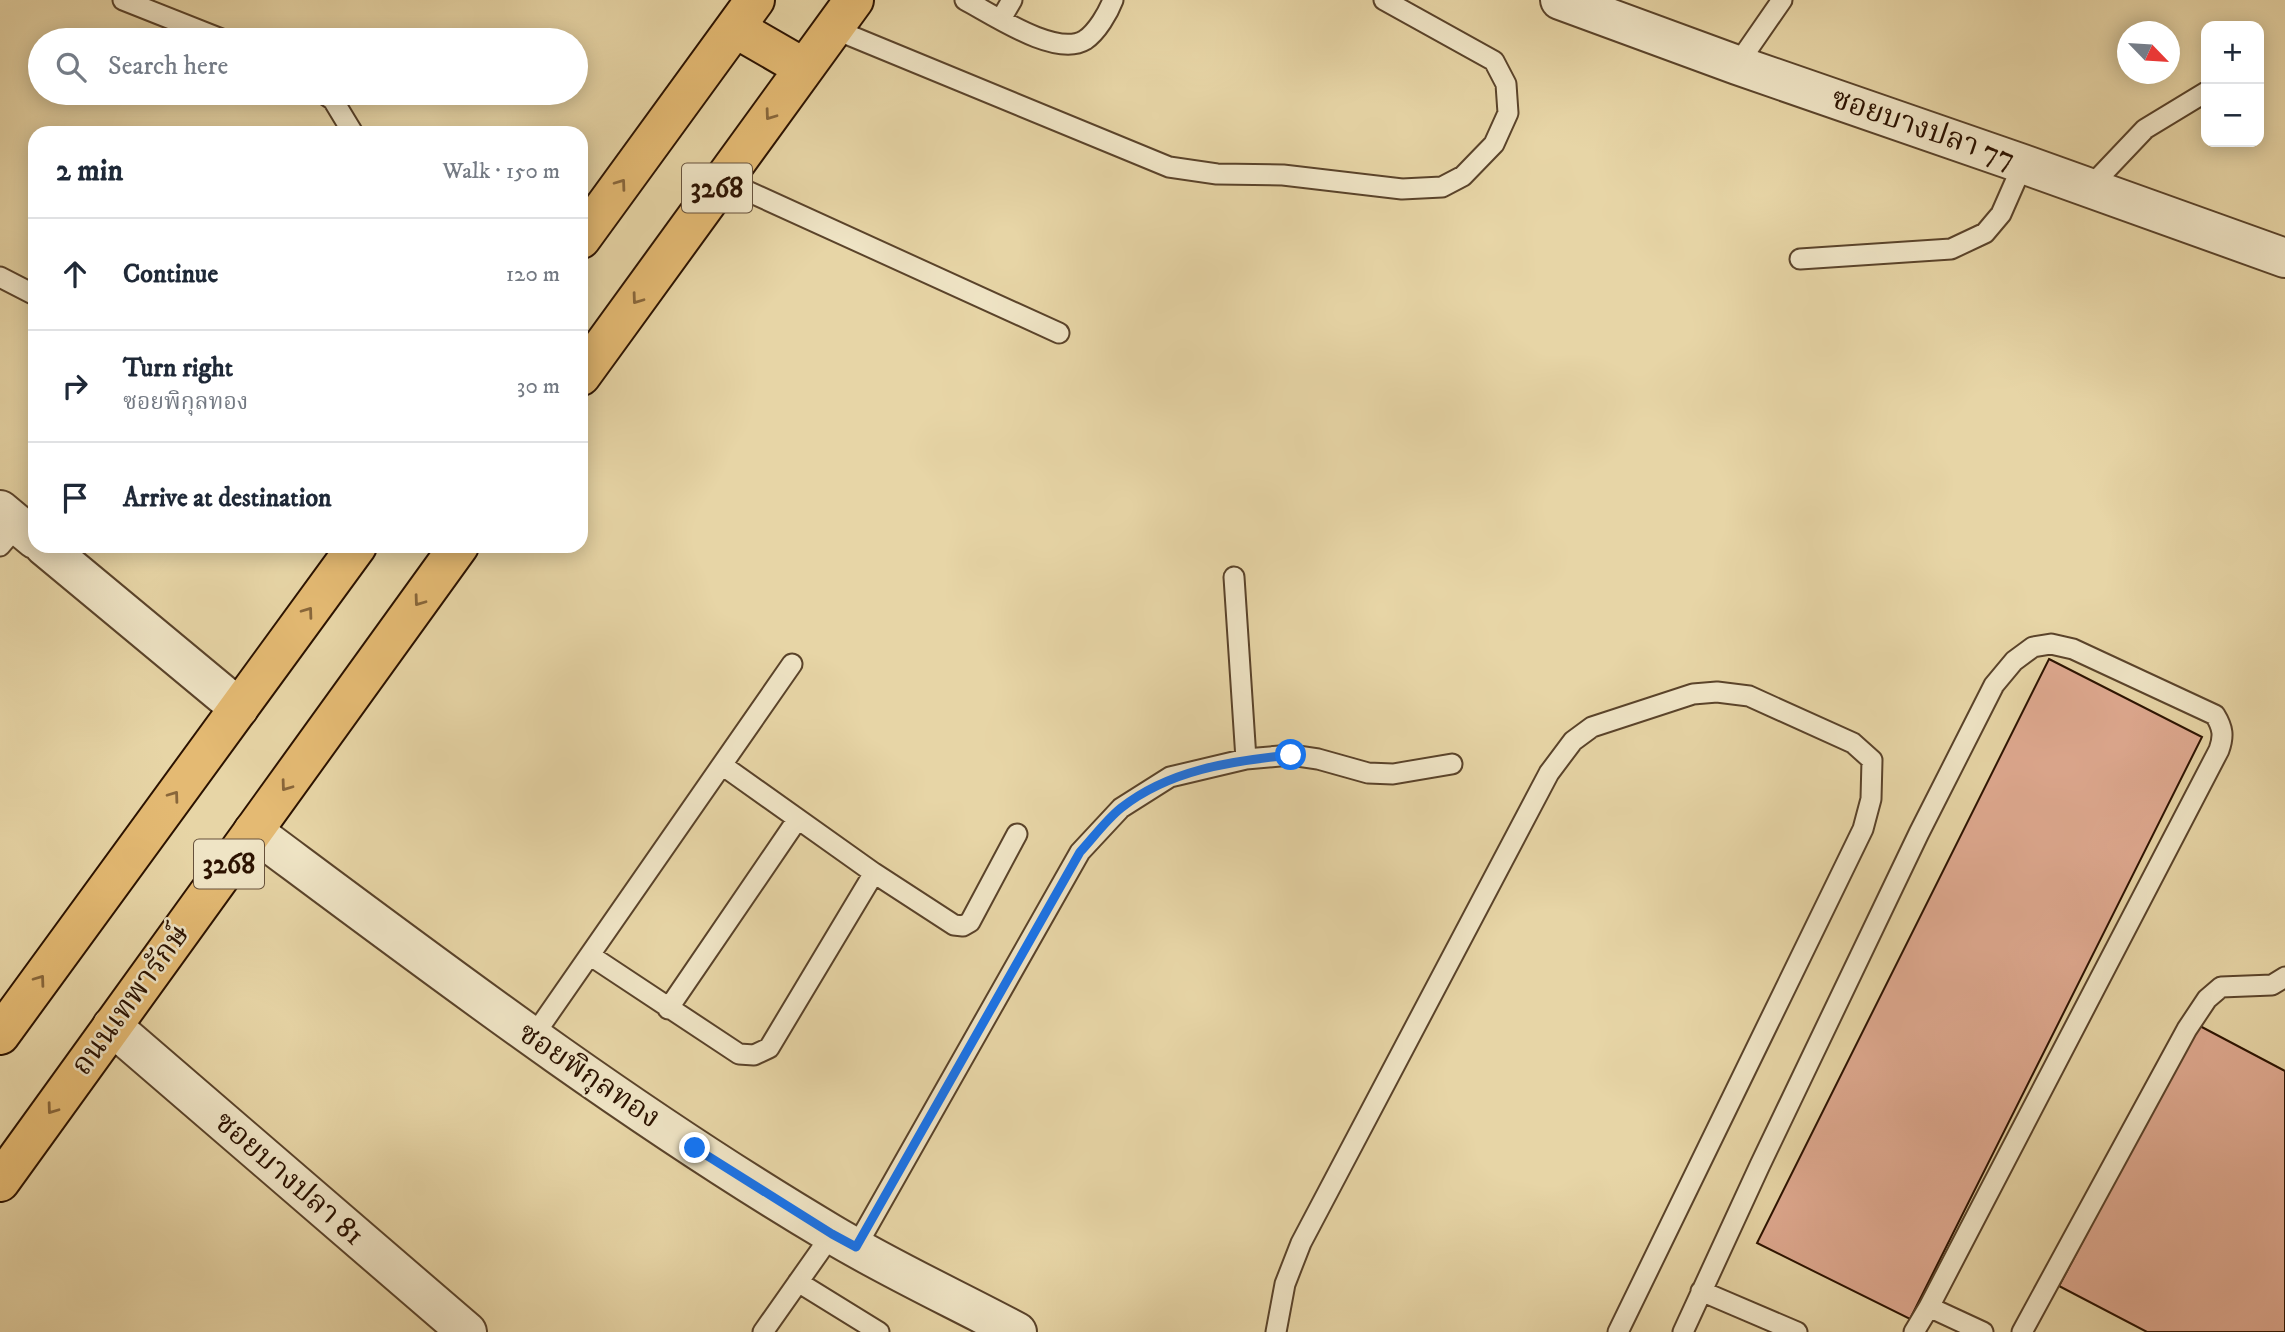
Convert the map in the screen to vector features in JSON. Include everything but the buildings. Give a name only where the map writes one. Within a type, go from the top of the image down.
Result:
[{"type":"main road","name":"3268","points":[[588,229],[745,14]]},
{"type":"main road","points":[[745,14],[804,68]]},
{"type":"main road","name":"3268","points":[[588,366],[844,14]]},
{"type":"main road","name":"3268","points":[[2,1028],[352,553]]},
{"type":"main road","name":"ถนนเทพารักษ์","points":[[0,1182],[454,553]]},
{"type":"street","name":"ซอยบางปลา 77","points":[[1579,3],[1737,65],[2285,258]]},
{"type":"street","points":[[44,553],[239,708]]},
{"type":"street","name":"ซอยพิกุลทอง","points":[[253,831],[532,1038],[695,1148],[844,1240],[1017,1332]]},
{"type":"street","name":"ซอยบางปลา 81","points":[[112,1026],[467,1332]]},
{"type":"lane","points":[[123,0],[194,28]]},
{"type":"lane","points":[[965,0],[1036,37],[1065,45],[1085,40],[1107,14],[1113,0]]},
{"type":"lane","points":[[1001,19],[1012,0]]},
{"type":"lane","points":[[844,14],[1169,167],[1217,174],[1283,175],[1402,189],[1441,187],[1463,176],[1494,144],[1508,113],[1506,84],[1494,61],[1384,0]]},
{"type":"lane","points":[[1737,65],[1782,0]]},
{"type":"lane","points":[[2090,188],[2145,130],[2201,95]]},
{"type":"lane","points":[[336,105],[350,126]]},
{"type":"lane","points":[[1800,259],[1951,249],[1985,233],[2001,214],[2023,164]]},
{"type":"lane","points":[[723,180],[1059,333]]},
{"type":"lane","points":[[0,277],[28,291]]},
{"type":"lane","points":[[1234,577],[1246,759]]},
{"type":"lane","points":[[1683,1332],[1919,832],[1994,685],[2024,654],[2034,647],[2051,644],[2073,649],[2215,715],[2222,726],[2223,738],[1914,1332]]},
{"type":"lane","points":[[532,1038],[792,664]]},
{"type":"lane","points":[[1276,1332],[1285,1284],[1301,1243],[1549,773],[1573,741],[1592,727],[1693,694],[1717,692],[1748,696],[1853,743],[1872,760],[1871,799],[1863,829],[1618,1332]]},
{"type":"lane","points":[[763,1332],[798,1282],[844,1240],[1080,852],[1121,808],[1171,778],[1246,759],[1291,755],[1318,759],[1368,773],[1393,774],[1452,764]]},
{"type":"lane","points":[[722,765],[797,820],[954,925],[964,926],[970,922],[1017,834]]},
{"type":"lane","points":[[668,1009],[797,820]]},
{"type":"lane","points":[[591,956],[739,1054],[754,1055],[769,1048],[874,873]]},
{"type":"lane","points":[[2022,1332],[2187,1030],[2207,999],[2221,987],[2272,985],[2285,977]]},
{"type":"lane","points":[[798,1282],[879,1332]]},
{"type":"lane","points":[[1701,1291],[1797,1332]]},
{"type":"lane","points":[[1929,1307],[1983,1332]]},
{"type":"route","points":[[695,1148],[856,1247],[1080,852],[1121,808],[1171,778],[1246,759],[1291,755]]}]
